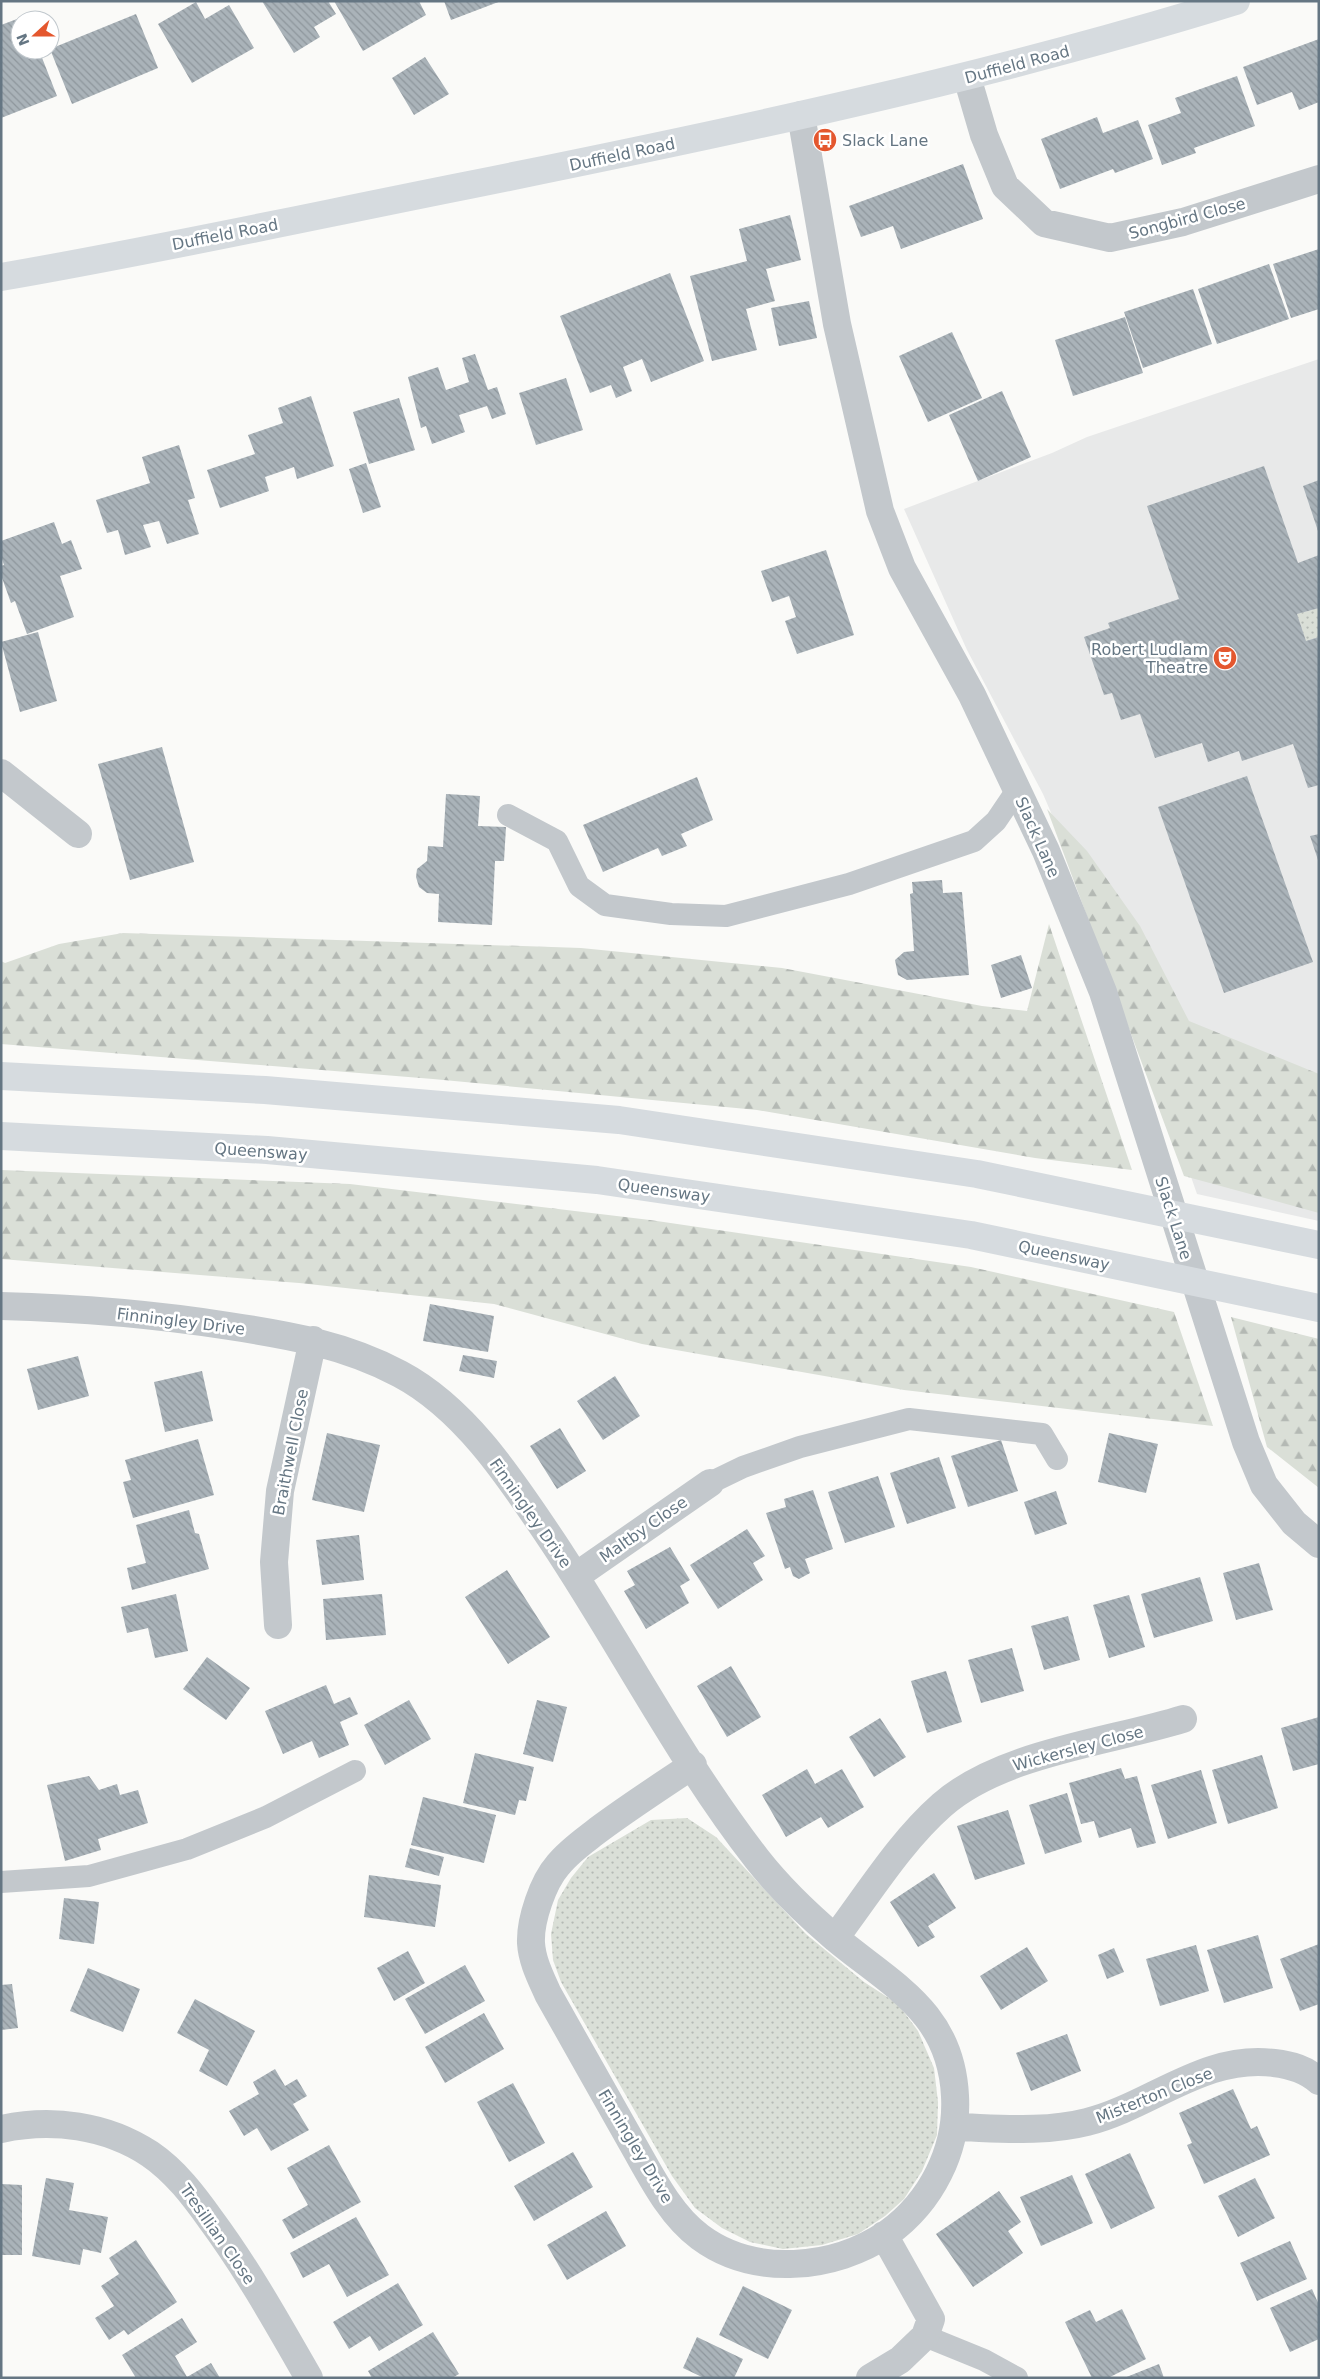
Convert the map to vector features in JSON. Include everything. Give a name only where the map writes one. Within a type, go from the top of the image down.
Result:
[{"type":"main road","name":"Duffield Road","points":[[1,277],[626,153],[801,115],[967,77],[1086,45],[1236,1]]},
{"type":"main road","points":[[1,1076],[265,1090],[619,1120],[977,1174],[1319,1245]]},
{"type":"main road","name":"Queensway","points":[[1,1136],[267,1150],[597,1180],[971,1235],[1319,1308]]},
{"type":"street","name":"Songbird Close","points":[[967,77],[984,136],[1005,186],[1044,223],[1110,238],[1183,222],[1319,179]]},
{"type":"street","name":"Slack Lane","points":[[801,115],[837,324],[880,511],[902,568],[972,695],[1046,851],[1103,992],[1246,1442],[1264,1485],[1294,1523],[1319,1544]]},
{"type":"street","points":[[1,773],[78,834]]},
{"type":"street","name":"Finningley Drive","points":[[1,1306],[71,1308],[176,1318],[313,1340],[359,1354],[401,1375],[430,1393],[497,1462],[515,1485],[576,1576],[693,1765],[759,1861],[795,1900],[835,1938],[910,1996],[930,2019],[944,2044],[951,2067],[955,2097],[954,2127],[949,2149],[939,2175],[906,2218],[884,2235],[852,2251],[823,2260],[792,2265],[762,2262],[734,2255],[700,2237],[678,2215],[653,2180],[548,1994],[535,1964],[531,1943],[534,1920],[545,1883],[558,1864],[575,1848],[626,1810],[693,1765]]},
{"type":"street","name":"Braithwell Close","points":[[278,1625],[274,1562],[280,1491],[313,1340]]},
{"type":"street","name":"Maltby Close","points":[[576,1576],[710,1483]]},
{"type":"street","name":"Wickersley Close","points":[[835,1938],[922,1823],[944,1803],[974,1782],[1007,1767],[1046,1754],[1146,1730],[1183,1718]]},
{"type":"street","name":"Misterton Close","points":[[954,2127],[1013,2129],[1053,2127],[1086,2122],[1114,2113],[1202,2072],[1238,2063],[1266,2062],[1290,2064],[1310,2073],[1319,2081]]},
{"type":"street","name":"Tresillian Close","points":[[1,2129],[39,2123],[71,2124],[121,2138],[151,2154],[179,2179],[238,2258],[309,2378]]},
{"type":"street","points":[[870,2378],[900,2360],[924,2336],[931,2319],[884,2235]]},
{"type":"lane","points":[[508,816],[557,841],[579,886],[605,905],[671,914],[726,916],[849,884],[974,841],[996,821],[1017,790]]},
{"type":"lane","points":[[710,1483],[743,1467],[800,1448],[909,1419],[1042,1434],[1057,1459]]},
{"type":"lane","points":[[1,1882],[89,1876],[187,1849],[266,1817],[355,1771]]},
{"type":"lane","points":[[924,2336],[984,2360],[1016,2378]]},
{"type":"shaded area","points":[[1319,359],[1319,1221],[1197,1194],[1118,968],[1043,794],[967,650],[904,509],[1052,453],[1087,437]]},
{"type":"green space","points":[[1319,608],[1319,637],[1306,641],[1297,614]]},
{"type":"green space","points":[[1047,809],[1087,851],[1140,926],[1189,1021],[1319,1074],[1319,1213],[1184,1176]]},
{"type":"green space","points":[[1049,924],[1132,1170],[1035,1158],[757,1110],[433,1079],[1,1044],[1,961],[5,963],[59,944],[123,933],[581,948],[782,968],[982,1006],[1027,1011]]},
{"type":"green space","points":[[1,1170],[350,1184],[650,1220],[971,1267],[1174,1312],[1213,1426],[904,1390],[642,1344],[494,1304],[299,1283],[1,1259]]},
{"type":"green space","points":[[1231,1317],[1319,1339],[1319,1488],[1267,1447]]},
{"type":"green space","points":[[687,1818],[716,1837],[806,1934],[864,1982],[898,2004],[918,2031],[934,2068],[938,2102],[937,2135],[922,2171],[904,2199],[885,2216],[858,2234],[822,2245],[783,2249],[750,2242],[722,2228],[695,2208],[672,2176],[561,1982],[553,1960],[551,1934],[558,1900],[571,1878],[588,1857],[651,1820]]},
{"type":"building","points":[[262,1],[328,1],[336,14],[314,27],[320,37],[294,53]]},
{"type":"building","points":[[334,1],[419,1],[426,15],[363,51]]},
{"type":"building","points":[[444,1],[501,1],[451,20]]},
{"type":"building","points":[[196,2],[205,19],[229,5],[254,48],[192,83],[158,24]]},
{"type":"building","points":[[136,14],[158,68],[72,104],[54,60],[60,60],[60,45]]},
{"type":"building","points":[[10,22],[10,60],[43,60],[57,96],[1,118],[1,25]]},
{"type":"building","points":[[1319,39],[1319,102],[1299,110],[1292,92],[1257,105],[1243,67]]},
{"type":"building","points":[[425,57],[449,94],[414,115],[392,78]]},
{"type":"building","points":[[1237,76],[1255,126],[1194,148],[1196,153],[1162,165],[1148,125],[1181,113],[1175,98]]},
{"type":"building","points":[[1097,117],[1103,133],[1138,120],[1153,159],[1115,173],[1113,169],[1060,189],[1041,139]]},
{"type":"building","points":[[963,164],[983,219],[901,249],[893,226],[861,237],[849,206]]},
{"type":"building","points":[[790,215],[801,260],[766,269],[775,301],[746,309],[757,350],[712,361],[690,276],[747,261],[739,229]]},
{"type":"building","points":[[1319,249],[1319,309],[1291,318],[1273,264]]},
{"type":"building","points":[[1269,264],[1289,319],[1217,344],[1198,289]]},
{"type":"building","points":[[670,273],[704,361],[651,382],[642,359],[623,367],[632,391],[616,398],[611,385],[590,393],[560,316]]},
{"type":"building","points":[[1193,289],[1212,344],[1143,368],[1124,312]]},
{"type":"building","points":[[809,301],[817,338],[779,346],[771,308]]},
{"type":"building","points":[[1125,317],[1143,373],[1073,396],[1055,340]]},
{"type":"building","points":[[952,332],[982,398],[928,422],[899,356]]},
{"type":"building","points":[[475,354],[488,390],[497,387],[506,414],[492,419],[487,406],[459,415],[465,432],[432,444],[426,426],[421,428],[408,377],[438,367],[446,390],[469,382],[462,358]]},
{"type":"building","points":[[566,378],[583,430],[536,445],[519,393]]},
{"type":"building","points":[[1002,391],[1031,457],[978,481],[949,415]]},
{"type":"building","points":[[311,396],[334,466],[297,479],[294,467],[265,477],[269,491],[220,508],[207,470],[255,454],[248,435],[283,423],[278,408]]},
{"type":"building","points":[[399,398],[415,450],[369,464],[353,412]]},
{"type":"building","points":[[179,445],[195,498],[188,500],[199,534],[167,544],[159,521],[143,525],[151,547],[125,555],[118,530],[107,533],[96,500],[150,483],[142,457]]},
{"type":"building","points":[[366,463],[381,507],[363,513],[349,469]]},
{"type":"building","points":[[1264,466],[1298,563],[1319,555],[1319,608],[1297,614],[1306,641],[1319,637],[1319,785],[1308,788],[1293,744],[1242,761],[1239,751],[1208,762],[1202,743],[1155,758],[1140,714],[1121,720],[1112,693],[1104,695],[1084,637],[1110,628],[1108,623],[1179,599],[1147,506]]},
{"type":"building","points":[[1319,480],[1319,531],[1318,531],[1303,486]]},
{"type":"building","points":[[54,522],[62,544],[71,540],[82,569],[60,576],[74,617],[27,634],[15,601],[11,603],[1,575],[1,566],[4,565],[1,556],[1,541]]},
{"type":"building","points":[[826,550],[854,635],[797,654],[785,621],[796,617],[789,596],[772,602],[761,571]]},
{"type":"building","points":[[38,632],[57,701],[20,712],[1,642]]},
{"type":"building","points":[[162,747],[194,862],[130,880],[98,764]]},
{"type":"building","points":[[1247,776],[1313,962],[1224,993],[1158,807]]},
{"type":"building","points":[[697,777],[713,820],[681,834],[687,846],[662,856],[658,848],[603,872],[583,825]]},
{"type":"building","points":[[446,794],[480,796],[478,826],[506,827],[504,861],[495,861],[492,925],[438,922],[439,894],[427,893],[419,887],[416,877],[417,869],[427,861],[428,846],[443,847]]},
{"type":"building","points":[[1319,834],[1319,860],[1318,860],[1310,836]]},
{"type":"building","points":[[942,880],[943,893],[962,892],[969,975],[907,980],[898,975],[895,960],[904,952],[914,951],[910,894],[913,893],[912,882]]},
{"type":"building","points":[[1021,955],[1032,988],[1001,998],[991,965]]},
{"type":"building","points":[[430,1304],[494,1316],[488,1352],[423,1341]]},
{"type":"building","points":[[463,1355],[497,1361],[494,1378],[459,1371]]},
{"type":"building","points":[[78,1356],[89,1396],[38,1410],[27,1369]]},
{"type":"building","points":[[202,1371],[213,1421],[165,1432],[154,1382]]},
{"type":"building","points":[[615,1376],[640,1416],[603,1440],[577,1401]]},
{"type":"building","points":[[560,1428],[586,1471],[557,1489],[530,1446]]},
{"type":"building","points":[[327,1433],[380,1445],[364,1512],[312,1500]]},
{"type":"building","points":[[1109,1433],[1158,1444],[1146,1493],[1098,1482]]},
{"type":"building","points":[[198,1439],[214,1495],[133,1518],[123,1482],[131,1480],[125,1460]]},
{"type":"building","points":[[1001,1440],[1018,1491],[968,1507],[951,1456]]},
{"type":"building","points":[[939,1457],[956,1508],[907,1524],[890,1473]]},
{"type":"building","points":[[878,1476],[895,1527],[845,1543],[828,1492]]},
{"type":"building","points":[[813,1490],[833,1549],[805,1559],[810,1573],[799,1579],[793,1576],[790,1567],[785,1569],[766,1513],[786,1507],[784,1499]]},
{"type":"building","points":[[1056,1491],[1067,1524],[1035,1535],[1024,1502]]},
{"type":"building","points":[[189,1510],[195,1533],[199,1534],[209,1569],[132,1590],[127,1568],[146,1563],[136,1525]]},
{"type":"building","points":[[747,1529],[765,1556],[753,1563],[763,1580],[718,1609],[690,1565]]},
{"type":"building","points":[[359,1535],[364,1580],[322,1585],[316,1540]]},
{"type":"building","points":[[670,1547],[690,1580],[680,1586],[689,1603],[646,1629],[624,1591],[635,1585],[627,1571]]},
{"type":"building","points":[[1259,1563],[1273,1610],[1236,1620],[1223,1573]]},
{"type":"building","points":[[507,1570],[550,1637],[508,1664],[465,1597]]},
{"type":"building","points":[[1200,1577],[1213,1621],[1154,1638],[1141,1594]]},
{"type":"building","points":[[176,1594],[188,1651],[155,1658],[148,1628],[127,1633],[121,1607]]},
{"type":"building","points":[[382,1594],[386,1635],[326,1640],[323,1599]]},
{"type":"building","points":[[1129,1595],[1145,1647],[1109,1658],[1093,1605]]},
{"type":"building","points":[[1068,1616],[1080,1660],[1044,1670],[1031,1626]]},
{"type":"building","points":[[1012,1648],[1024,1691],[981,1703],[968,1660]]},
{"type":"building","points":[[207,1657],[250,1688],[226,1720],[183,1689]]},
{"type":"building","points":[[731,1666],[761,1717],[727,1737],[697,1686]]},
{"type":"building","points":[[946,1671],[962,1722],[927,1733],[911,1681]]},
{"type":"building","points":[[326,1685],[334,1704],[350,1697],[358,1714],[340,1722],[349,1745],[319,1758],[312,1741],[283,1754],[265,1711]]},
{"type":"building","points":[[409,1700],[431,1739],[385,1765],[364,1725]]},
{"type":"building","points":[[537,1700],[567,1707],[553,1762],[523,1754]]},
{"type":"building","points":[[1319,1717],[1319,1764],[1293,1771],[1281,1728]]},
{"type":"building","points":[[880,1718],[906,1757],[874,1777],[849,1737]]},
{"type":"building","points":[[475,1753],[534,1767],[526,1801],[519,1800],[515,1815],[463,1803]]},
{"type":"building","points":[[1262,1755],[1278,1808],[1228,1824],[1212,1770]]},
{"type":"building","points":[[1121,1768],[1125,1779],[1137,1776],[1156,1843],[1137,1848],[1131,1828],[1099,1838],[1094,1821],[1081,1824],[1069,1783]]},
{"type":"building","points":[[807,1769],[815,1784],[842,1769],[864,1807],[828,1828],[821,1817],[786,1837],[762,1795]]},
{"type":"building","points":[[1201,1770],[1217,1823],[1168,1839],[1151,1785]]},
{"type":"building","points":[[89,1776],[99,1790],[117,1784],[120,1795],[138,1790],[148,1823],[98,1839],[101,1850],[65,1861],[47,1785]]},
{"type":"building","points":[[1067,1793],[1082,1842],[1045,1854],[1029,1805]]},
{"type":"building","points":[[423,1797],[496,1815],[484,1863],[411,1845]]},
{"type":"building","points":[[1008,1810],[1025,1864],[975,1880],[957,1826]]},
{"type":"building","points":[[410,1848],[444,1857],[439,1876],[405,1867]]},
{"type":"building","points":[[934,1873],[956,1908],[928,1926],[935,1937],[918,1947],[890,1902]]},
{"type":"building","points":[[369,1875],[441,1885],[435,1927],[364,1917]]},
{"type":"building","points":[[64,1898],[99,1902],[94,1944],[59,1939]]},
{"type":"building","points":[[1258,1935],[1273,1988],[1224,2003],[1207,1950]]},
{"type":"building","points":[[1319,1944],[1319,2004],[1300,2011],[1280,1959]]},
{"type":"building","points":[[1196,1945],[1209,1991],[1160,2006],[1146,1959]]},
{"type":"building","points":[[1027,1947],[1048,1981],[1001,2010],[980,1976]]},
{"type":"building","points":[[1114,1948],[1124,1972],[1107,1979],[1098,1955]]},
{"type":"building","points":[[408,1951],[425,1983],[394,2001],[377,1968]]},
{"type":"building","points":[[465,1965],[485,2001],[425,2034],[405,1999]]},
{"type":"building","points":[[88,1968],[140,1989],[123,2032],[70,2011]]},
{"type":"building","points":[[12,1984],[18,2028],[1,2030],[1,1985]]},
{"type":"building","points":[[195,1999],[255,2031],[227,2086],[199,2071],[209,2050],[177,2033]]},
{"type":"building","points":[[484,2013],[504,2049],[445,2083],[425,2047]]},
{"type":"building","points":[[1067,2034],[1081,2071],[1031,2091],[1016,2053]]},
{"type":"building","points":[[275,2069],[285,2086],[297,2079],[307,2096],[293,2104],[309,2130],[271,2151],[257,2128],[244,2136],[229,2111],[259,2094],[253,2082]]},
{"type":"building","points":[[513,2083],[545,2143],[509,2162],[477,2102]]},
{"type":"building","points":[[1233,2089],[1251,2129],[1257,2126],[1270,2155],[1204,2184],[1187,2145],[1192,2143],[1179,2113]]},
{"type":"building","points":[[329,2145],[361,2202],[293,2239],[282,2220],[308,2205],[287,2168]]},
{"type":"building","points":[[573,2152],[593,2187],[534,2221],[514,2186]]},
{"type":"building","points":[[1130,2153],[1155,2208],[1111,2229],[1085,2174]]},
{"type":"building","points":[[1072,2175],[1093,2223],[1041,2246],[1020,2197]]},
{"type":"building","points":[[46,2178],[74,2183],[69,2210],[108,2217],[101,2253],[83,2249],[80,2265],[32,2256]]},
{"type":"building","points":[[1255,2178],[1275,2218],[1238,2237],[1218,2196]]},
{"type":"building","points":[[1,2184],[22,2185],[22,2255],[1,2255]]},
{"type":"building","points":[[999,2191],[1021,2222],[1008,2231],[1023,2253],[973,2287],[936,2234]]},
{"type":"building","points":[[606,2211],[626,2246],[567,2280],[547,2245]]},
{"type":"building","points":[[356,2217],[389,2275],[347,2297],[329,2264],[303,2278],[290,2253]]},
{"type":"building","points":[[136,2240],[177,2302],[128,2335],[124,2330],[109,2340],[95,2318],[114,2306],[101,2286],[119,2274],[109,2258]]},
{"type":"building","points":[[1290,2241],[1307,2279],[1257,2301],[1240,2263]]},
{"type":"building","points":[[398,2283],[423,2325],[379,2351],[370,2336],[349,2349],[333,2322]]},
{"type":"building","points":[[743,2286],[792,2310],[768,2359],[719,2335]]},
{"type":"building","points":[[1312,2289],[1319,2305],[1319,2339],[1290,2352],[1270,2308]]},
{"type":"building","points":[[1122,2309],[1146,2359],[1108,2378],[1092,2378],[1065,2322],[1090,2310],[1096,2322]]},
{"type":"building","points":[[182,2318],[197,2342],[175,2356],[187,2377],[211,2363],[220,2378],[136,2378],[122,2355]]},
{"type":"building","points":[[433,2332],[459,2374],[452,2378],[372,2378],[368,2371]]},
{"type":"building","points":[[697,2337],[743,2359],[734,2378],[704,2378],[683,2368]]},
{"type":"building","points":[[1159,2364],[1164,2378],[1124,2378]]},
{"type":"place","name":"Slack Lane","points":[[825,140]]},
{"type":"place","name":"Robert Ludlam Theatre","points":[[1225,658]]}]
